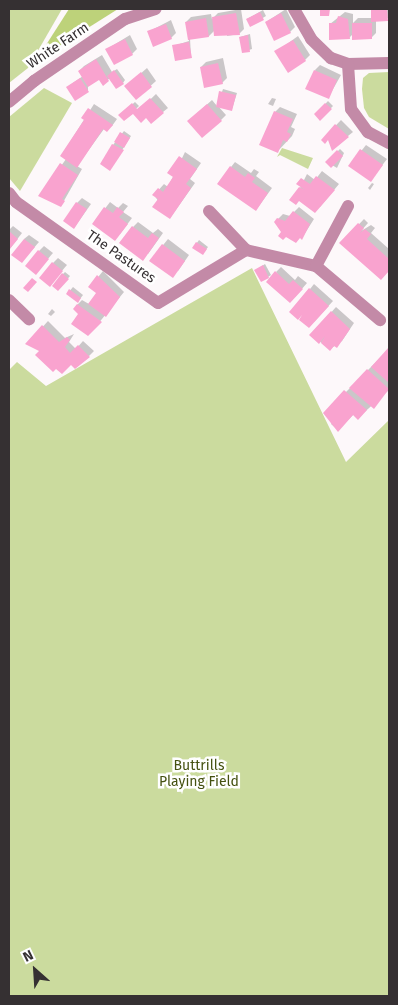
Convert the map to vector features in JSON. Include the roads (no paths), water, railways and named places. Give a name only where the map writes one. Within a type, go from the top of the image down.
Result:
[{"type":"street","name":"White Farm","points":[[9,102],[34,81],[125,19],[155,9]]},
{"type":"street","points":[[294,9],[311,39],[331,58],[348,64],[389,63]]},
{"type":"street","points":[[348,64],[351,109],[368,132],[389,143]]},
{"type":"street","name":"The Pastures","points":[[9,193],[16,202],[158,302],[246,250]]},
{"type":"street","points":[[316,266],[348,206]]},
{"type":"street","points":[[209,211],[246,250],[316,266],[380,320]]},
{"type":"street","points":[[9,300],[29,319]]},
{"type":"park label","name":"Buttrills Playing Field","points":[[199,774]]}]
